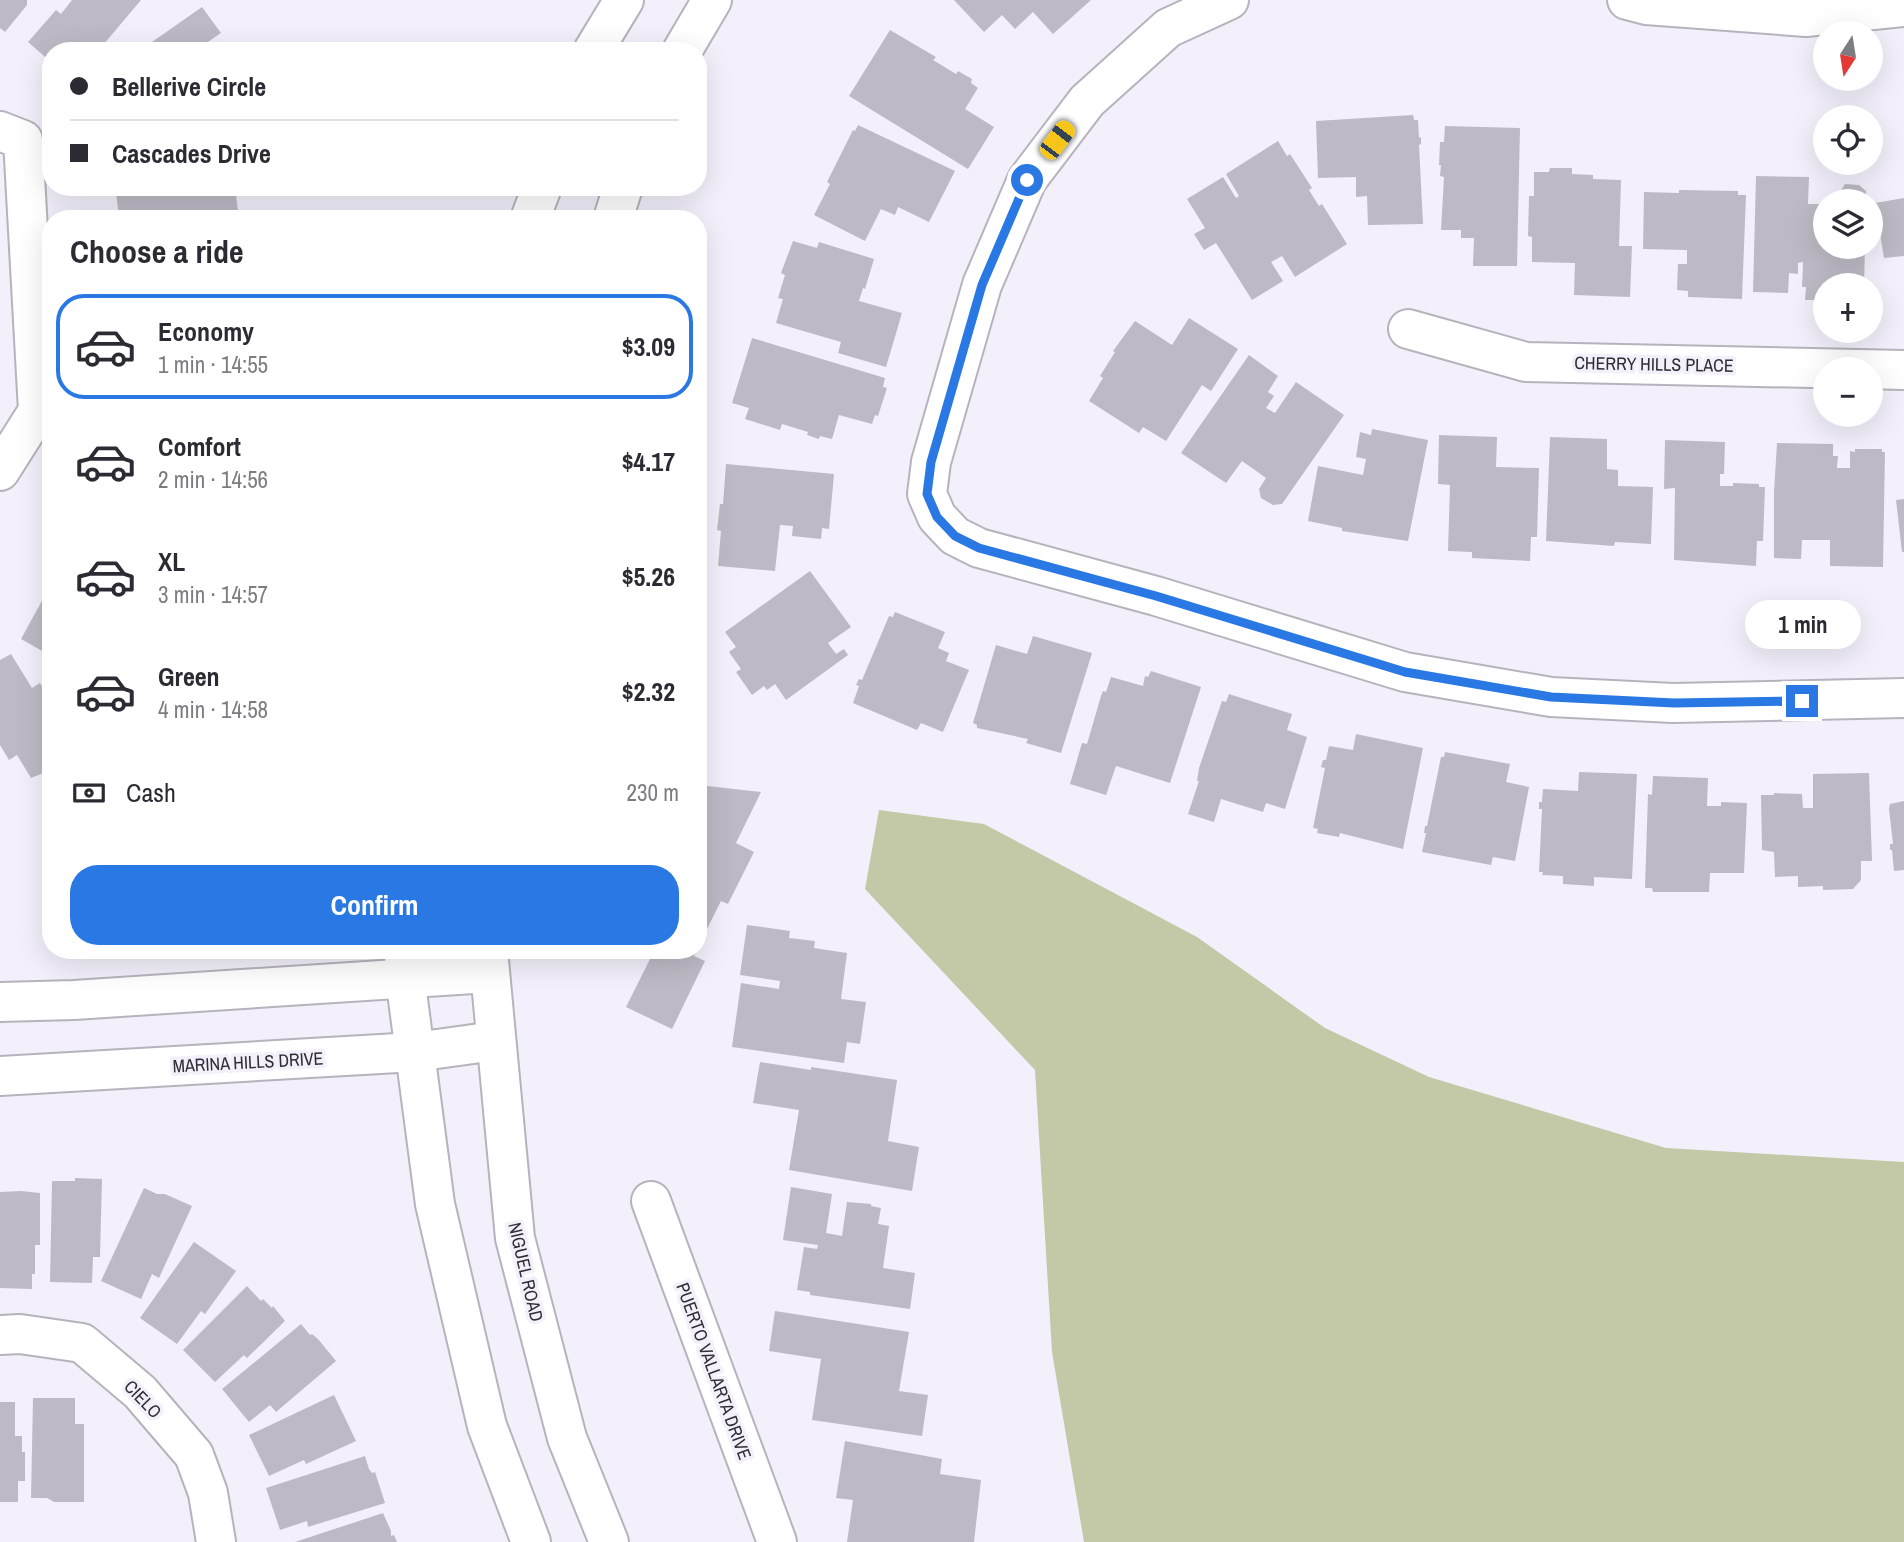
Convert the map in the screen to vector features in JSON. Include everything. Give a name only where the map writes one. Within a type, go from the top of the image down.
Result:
[{"type":"street","points":[[598,42],[624,0]]},
{"type":"street","points":[[687,42],[712,0]]},
{"type":"street","points":[[1229,0],[1168,28],[1087,101],[1027,180],[982,285],[931,462],[927,494],[937,517],[955,536],[979,548],[1156,596],[1405,672],[1551,697],[1674,703],[1904,698]]},
{"type":"street","points":[[1627,0],[1646,5],[1807,18],[1904,6]]},
{"type":"street","points":[[0,131],[23,140],[38,411],[0,471]]},
{"type":"street","name":"CHERRY HILLS PLACE","points":[[1408,329],[1526,362],[1904,370]]},
{"type":"street","points":[[0,1002],[74,1000],[404,964],[488,961]]},
{"type":"street","name":"NIGUEL ROAD","points":[[488,961],[514,1238],[567,1438],[609,1542]]},
{"type":"street","points":[[404,964],[435,1204],[487,1426],[531,1542]]},
{"type":"street","name":"MARINA HILLS DRIVE","points":[[0,1076],[415,1052],[495,1041]]},
{"type":"street","name":"PUERTO VALLARTA DRIVE","points":[[651,1201],[777,1542]]},
{"type":"street","name":"CIELO","points":[[0,1335],[20,1334],[82,1343],[140,1392],[194,1455],[208,1493],[216,1542]]},
{"type":"green space","points":[[879,810],[984,824],[1197,937],[1325,1028],[1429,1077],[1666,1148],[1904,1162],[1904,1542],[1084,1542],[1052,1352],[1035,1070],[865,889]]},
{"type":"building","points":[[0,0],[27,0],[27,5],[5,32],[0,28]]},
{"type":"building","points":[[72,0],[141,0],[106,42],[42,42],[42,54],[28,42],[56,10],[61,14]]},
{"type":"building","points":[[954,0],[1091,0],[1053,34],[1033,12],[1015,29],[1002,15],[984,32]]},
{"type":"building","points":[[202,7],[221,33],[208,42],[152,42]]},
{"type":"building","points":[[890,30],[936,57],[933,60],[956,74],[958,71],[972,79],[971,83],[978,88],[965,109],[994,127],[968,169],[849,96]]},
{"type":"building","points":[[1413,115],[1414,120],[1418,120],[1419,138],[1421,137],[1419,145],[1423,224],[1368,225],[1367,196],[1356,197],[1356,177],[1318,178],[1316,121]]},
{"type":"building","points":[[858,125],[955,171],[929,222],[898,207],[895,215],[881,209],[865,241],[814,215],[830,184],[827,182]]},
{"type":"building","points":[[1445,126],[1520,128],[1517,266],[1473,266],[1474,238],[1461,238],[1461,230],[1441,230],[1444,177],[1440,176],[1439,165],[1440,142],[1444,142]]},
{"type":"building","points":[[1278,141],[1287,156],[1290,154],[1312,188],[1309,190],[1319,206],[1322,204],[1347,244],[1295,277],[1282,256],[1271,262],[1283,281],[1252,300],[1216,243],[1204,250],[1194,234],[1205,228],[1187,199],[1223,177],[1236,198],[1239,196],[1226,174]]},
{"type":"building","points":[[1550,168],[1572,168],[1572,174],[1593,175],[1593,179],[1621,180],[1619,246],[1632,246],[1630,297],[1574,295],[1575,263],[1532,262],[1532,237],[1528,236],[1529,196],[1534,196],[1534,172],[1549,172]]},
{"type":"building","points":[[1756,176],[1809,177],[1808,204],[1813,204],[1813,259],[1865,259],[1864,273],[1813,273],[1813,300],[1805,300],[1806,287],[1802,287],[1803,262],[1798,263],[1798,274],[1789,273],[1788,293],[1753,292]]},
{"type":"building","points":[[1845,184],[1859,185],[1864,189],[1842,189]]},
{"type":"building","points":[[1679,190],[1738,191],[1738,195],[1746,195],[1742,299],[1688,297],[1688,291],[1677,290],[1678,264],[1687,264],[1687,250],[1643,249],[1644,192],[1679,193]]},
{"type":"building","points":[[117,196],[236,196],[238,210],[118,210]]},
{"type":"building","points":[[1904,198],[1904,256],[1884,258],[1883,202]]},
{"type":"building","points":[[793,241],[817,248],[819,242],[874,259],[859,301],[902,313],[886,367],[838,353],[841,342],[776,323],[783,299],[778,298],[785,275],[781,273]]},
{"type":"building","points":[[1189,318],[1238,349],[1211,391],[1202,385],[1166,441],[1143,427],[1139,433],[1089,401],[1103,378],[1100,376],[1115,352],[1113,351],[1135,321],[1172,345]]},
{"type":"building","points":[[752,338],[885,378],[883,387],[887,388],[878,416],[875,415],[872,424],[839,415],[832,439],[820,436],[819,439],[807,435],[808,432],[782,424],[780,430],[745,419],[749,408],[732,403]]},
{"type":"building","points":[[1249,355],[1278,376],[1268,392],[1274,396],[1266,408],[1275,413],[1296,382],[1344,415],[1282,504],[1273,505],[1261,498],[1259,489],[1266,478],[1242,461],[1226,483],[1181,453]]},
{"type":"building","points":[[1372,429],[1428,440],[1408,541],[1342,531],[1342,528],[1308,521],[1318,466],[1363,475],[1366,459],[1356,457],[1360,432],[1371,435]]},
{"type":"building","points":[[1439,435],[1497,437],[1496,467],[1539,468],[1537,537],[1531,537],[1530,561],[1472,558],[1472,552],[1448,551],[1450,485],[1438,484]]},
{"type":"building","points":[[1550,437],[1607,439],[1607,469],[1618,470],[1618,486],[1653,487],[1651,544],[1615,542],[1614,546],[1546,541]]},
{"type":"building","points":[[1665,440],[1725,442],[1724,474],[1720,474],[1720,486],[1733,486],[1733,483],[1759,484],[1759,487],[1765,487],[1763,541],[1757,541],[1756,566],[1674,560],[1675,488],[1664,489]]},
{"type":"building","points":[[1777,443],[1833,444],[1833,456],[1838,456],[1837,468],[1850,468],[1850,451],[1855,452],[1855,449],[1882,449],[1882,452],[1885,452],[1883,567],[1830,566],[1830,540],[1802,540],[1801,559],[1774,558]]},
{"type":"building","points":[[726,464],[834,474],[829,529],[822,528],[821,539],[792,536],[793,526],[780,525],[775,571],[718,566],[721,531],[717,530],[720,504],[723,504]]},
{"type":"building","points":[[1904,499],[1904,552],[1902,552],[1896,500]]},
{"type":"building","points":[[810,571],[851,627],[828,643],[836,654],[844,649],[848,655],[786,700],[775,684],[767,690],[764,686],[752,695],[736,672],[741,669],[729,652],[736,647],[725,632]]},
{"type":"building","points":[[42,601],[42,651],[21,639]]},
{"type":"building","points":[[895,612],[945,632],[938,648],[949,653],[946,661],[969,670],[943,732],[921,723],[917,730],[853,703],[859,686],[856,685],[859,679],[862,680],[889,616],[893,617]]},
{"type":"building","points":[[1033,636],[1092,653],[1061,753],[1026,743],[1028,739],[977,728],[973,723],[996,645],[1027,654]]},
{"type":"building","points":[[11,654],[32,688],[40,683],[42,686],[42,774],[31,778],[17,755],[9,760],[0,745],[0,660]]},
{"type":"building","points":[[1151,671],[1201,687],[1170,783],[1116,766],[1106,795],[1070,784],[1082,743],[1087,744],[1101,696],[1103,691],[1106,692],[1111,677],[1143,686],[1145,676],[1148,677]]},
{"type":"building","points":[[1229,694],[1292,714],[1287,730],[1307,737],[1285,809],[1266,803],[1263,812],[1221,799],[1214,822],[1188,814],[1199,781],[1199,768],[1222,701],[1226,702]]},
{"type":"building","points":[[1356,734],[1423,748],[1403,849],[1340,833],[1339,837],[1317,833],[1318,829],[1313,828],[1325,768],[1321,767],[1323,760],[1326,760],[1329,746],[1353,750]]},
{"type":"building","points":[[1445,752],[1510,764],[1506,782],[1529,787],[1515,861],[1493,857],[1491,865],[1422,852],[1425,826],[1441,757],[1444,757]]},
{"type":"building","points":[[1579,772],[1637,774],[1632,879],[1594,877],[1594,886],[1563,884],[1563,876],[1542,875],[1543,872],[1539,872],[1542,809],[1539,809],[1539,802],[1542,802],[1543,789],[1578,791]]},
{"type":"building","points":[[1869,773],[1872,861],[1861,861],[1861,880],[1853,889],[1798,887],[1798,876],[1775,877],[1774,852],[1762,850],[1761,795],[1802,794],[1803,808],[1813,808],[1813,774]]},
{"type":"building","points":[[1653,776],[1708,778],[1707,806],[1721,806],[1721,802],[1747,803],[1744,873],[1710,873],[1709,892],[1653,892],[1652,888],[1645,888],[1648,794],[1652,795]]},
{"type":"building","points":[[707,786],[761,792],[736,843],[754,852],[728,904],[721,901],[707,929]]},
{"type":"building","points":[[1904,801],[1904,870],[1894,871],[1890,850],[1890,844],[1893,844],[1889,809],[1890,804]]},
{"type":"building","points":[[747,925],[790,931],[789,938],[815,941],[814,948],[847,953],[841,999],[866,1002],[860,1044],[847,1042],[844,1063],[732,1047],[741,983],[779,989],[780,981],[740,975]]},
{"type":"building","points":[[650,959],[705,961],[672,1029],[626,1007]]},
{"type":"building","points":[[760,1062],[897,1080],[888,1141],[919,1147],[912,1191],[789,1170],[799,1110],[753,1103]]},
{"type":"building","points":[[75,1178],[102,1179],[100,1257],[93,1257],[92,1283],[50,1282],[52,1181],[75,1181]]},
{"type":"building","points":[[791,1187],[832,1194],[826,1233],[842,1236],[847,1202],[871,1204],[881,1208],[878,1224],[889,1226],[883,1268],[915,1273],[910,1309],[810,1295],[810,1292],[797,1290],[804,1247],[817,1249],[818,1245],[783,1240]]},
{"type":"building","points":[[144,1188],[192,1206],[159,1278],[152,1274],[141,1299],[101,1281]]},
{"type":"building","points":[[0,1192],[40,1193],[40,1245],[35,1245],[32,1289],[0,1288]]},
{"type":"building","points":[[194,1242],[236,1271],[205,1314],[201,1311],[177,1344],[140,1318]]},
{"type":"building","points":[[247,1286],[261,1301],[263,1299],[272,1308],[273,1306],[285,1321],[247,1358],[244,1355],[215,1382],[183,1350]]},
{"type":"building","points":[[775,1311],[909,1332],[899,1391],[928,1395],[922,1436],[812,1420],[821,1359],[769,1351]]},
{"type":"building","points":[[301,1324],[336,1361],[276,1412],[270,1405],[249,1422],[222,1389]]},
{"type":"building","points":[[334,1395],[356,1441],[306,1464],[304,1460],[269,1476],[249,1435]]},
{"type":"building","points":[[33,1398],[75,1398],[75,1424],[84,1424],[84,1502],[54,1502],[47,1498],[31,1498]]},
{"type":"building","points":[[0,1402],[15,1402],[15,1436],[22,1436],[22,1452],[25,1452],[25,1481],[18,1481],[18,1502],[0,1502]]},
{"type":"building","points":[[845,1441],[942,1459],[940,1474],[981,1480],[974,1542],[847,1542],[853,1500],[836,1498]]},
{"type":"building","points":[[365,1456],[369,1469],[372,1473],[375,1472],[385,1503],[308,1527],[307,1521],[280,1530],[266,1488]]},
{"type":"building","points":[[383,1513],[391,1536],[394,1535],[397,1542],[295,1542]]},
{"type":"route","points":[[1027,180],[982,285],[931,462],[927,494],[937,517],[955,536],[979,548],[1156,596],[1405,672],[1551,697],[1674,703],[1802,701]]}]
